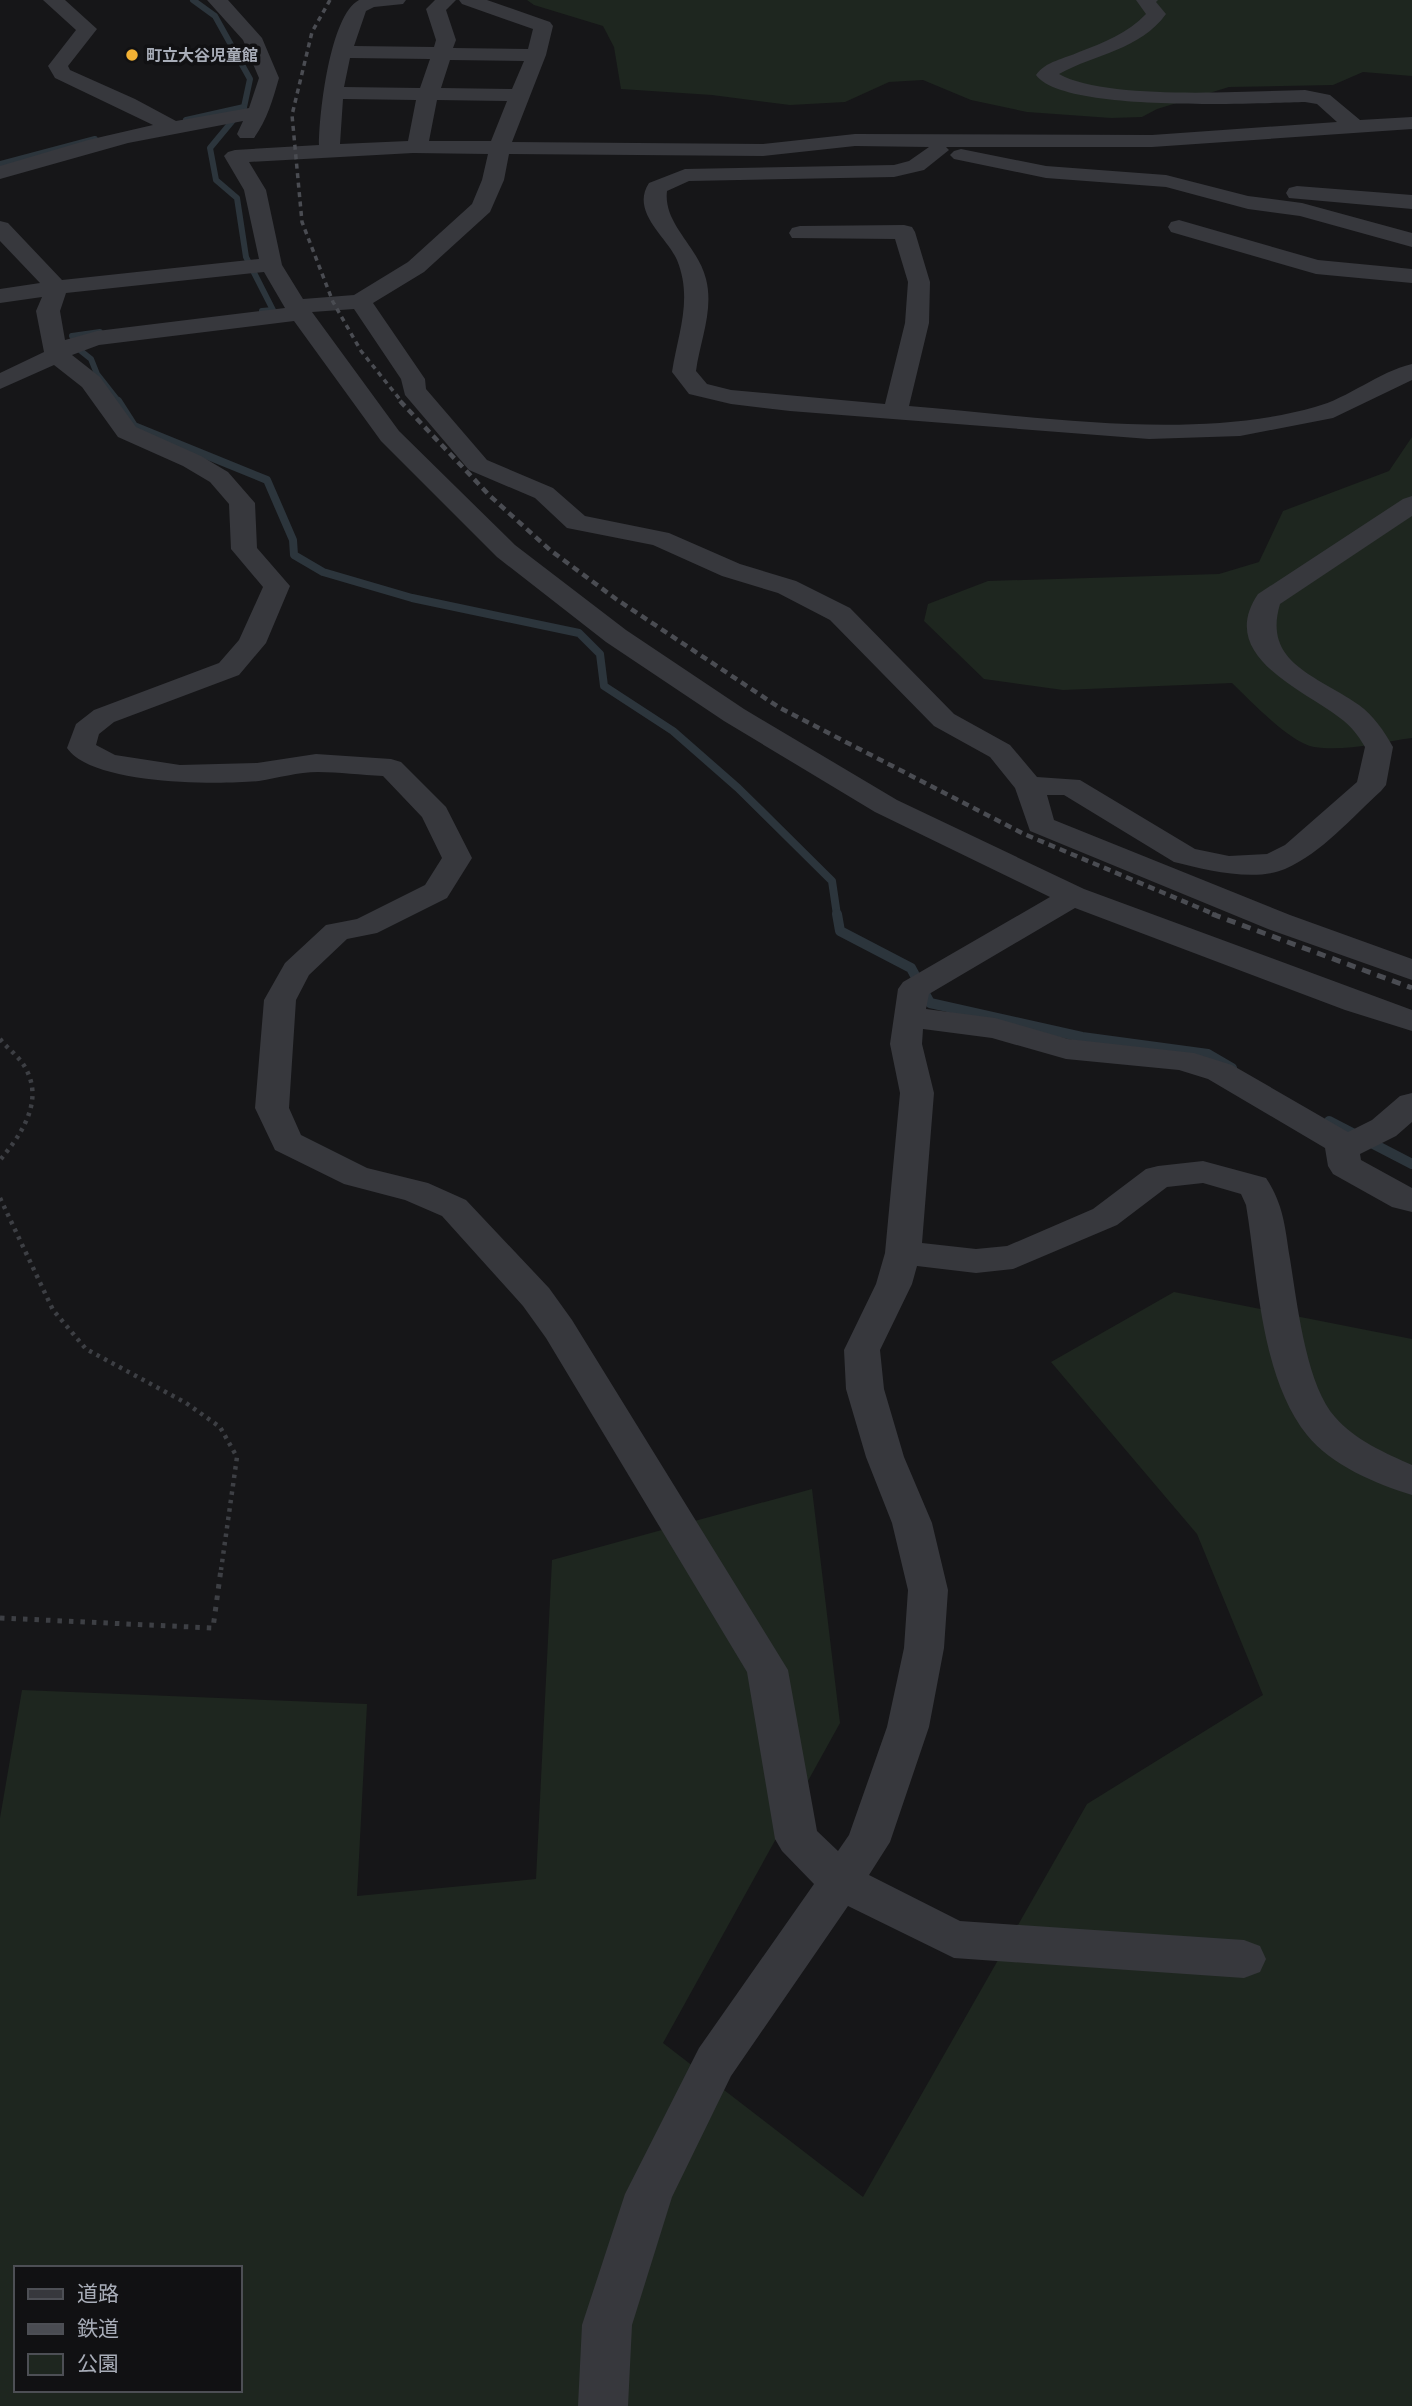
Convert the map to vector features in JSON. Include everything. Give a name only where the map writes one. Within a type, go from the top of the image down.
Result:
[{"type":"street","points":[[53,0],[87,29],[58,66],[62,74],[128,103],[174,128]]},
{"type":"street","points":[[217,0],[252,38],[269,78],[258,113],[235,156]]},
{"type":"street","points":[[330,151],[332,93],[342,52],[358,8],[370,2],[396,0]]},
{"type":"street","points":[[418,147],[419,128],[443,53],[446,33],[436,9],[446,0]]},
{"type":"street","points":[[0,382],[70,346],[97,338],[360,301],[416,267],[482,207],[493,180],[500,146],[536,55],[543,26],[469,0]]},
{"type":"street","points":[[1148,0],[1146,1],[1156,14],[1148,24],[1085,57],[1054,68],[1046,75],[1053,82],[1109,94],[1314,97],[1324,99],[1355,127]]},
{"type":"street","points":[[342,52],[536,55]]},
{"type":"street","points":[[332,93],[520,95]]},
{"type":"street","points":[[0,173],[91,147],[258,113]]},
{"type":"street","points":[[235,156],[418,147],[763,150],[855,140],[1152,141],[1355,127],[1407,127]]},
{"type":"street","points":[[908,139],[938,150],[1046,172],[1166,181],[1248,202],[1302,209],[1412,240]]},
{"type":"street","points":[[938,150],[923,164],[876,173],[685,175],[657,188],[654,201],[657,217],[683,250],[696,284],[698,312],[684,372],[698,389],[732,397],[1149,432],[1240,429],[1324,413],[1412,371]]},
{"type":"street","points":[[235,156],[255,190],[271,265],[298,310],[390,436],[506,551],[615,636],[734,715],[886,806],[1073,896],[1356,1003],[1412,1021]]},
{"type":"street","points":[[1114,178],[1167,173],[1261,191],[1412,202]]},
{"type":"street","points":[[1179,227],[1316,267],[1412,276]]},
{"type":"street","points":[[0,228],[57,288]]},
{"type":"street","points":[[800,233],[904,232],[919,282],[917,323],[895,412]]},
{"type":"street","points":[[0,296],[271,265]]},
{"type":"street","points":[[57,288],[48,312],[56,355],[91,382],[127,432],[192,461],[219,477],[242,503],[244,549],[277,586],[252,643],[229,669],[104,716],[86,730],[80,748],[107,763],[180,774],[257,772],[316,763],[391,768],[435,813],[457,858],[436,891],[366,926],[337,932],[296,970],[280,1000],[272,1108],[287,1142],[356,1176],[416,1191],[454,1208],[536,1297],[559,1329],[767,1670],[797,1839],[840,1881],[954,1939],[1244,1959]]},
{"type":"street","points":[[360,301],[413,379],[414,390],[478,465],[544,493],[576,522],[660,539],[731,570],[787,587],[840,614],[944,720],[1000,751],[1029,786],[1041,825],[1279,922],[1412,970]]},
{"type":"street","points":[[1029,786],[1070,786],[1185,856],[1229,865],[1273,863],[1296,851],[1371,785],[1379,747],[1364,723],[1283,670],[1265,644],[1260,615],[1268,600],[1412,504]]},
{"type":"street","points":[[604,2406],[607,2325],[649,2194],[715,2062],[868,1842],[908,1727],[924,1648],[928,1590],[912,1523],[885,1457],[865,1389],[862,1350],[894,1284],[903,1253],[917,1093],[906,1044],[914,989],[1073,896]]},
{"type":"street","points":[[908,1017],[995,1028],[1066,1049],[1182,1060],[1220,1072],[1341,1143],[1345,1166],[1412,1201]]},
{"type":"street","points":[[1342,1149],[1384,1128],[1412,1104]]},
{"type":"street","points":[[903,1253],[976,1261],[1013,1257],[1105,1217],[1158,1177],[1203,1172],[1254,1186],[1264,1205],[1298,1389],[1320,1426],[1365,1460],[1412,1481]]},
{"type":"path","points":[[0,1040],[28,1071],[34,1102],[21,1135],[0,1160]]},
{"type":"path","points":[[0,1198],[53,1310],[86,1349],[186,1403],[220,1427],[237,1457],[213,1628],[0,1618]]},
{"type":"green space","points":[[527,0],[1412,0],[1412,76],[1363,72],[1333,85],[1229,87],[1157,109],[1142,117],[1111,118],[1027,112],[971,100],[923,80],[889,82],[845,102],[790,105],[712,95],[621,89],[614,47],[603,26],[534,5]]},
{"type":"green space","points":[[1412,437],[1412,738],[1350,747],[1326,748],[1304,744],[1282,729],[1232,683],[1063,690],[984,679],[924,621],[928,604],[988,581],[1219,574],[1259,562],[1283,511],[1389,471]]},
{"type":"green space","points":[[1174,1292],[1412,1339],[1412,2406],[0,2406],[0,1818],[22,1690],[367,1704],[357,1896],[536,1879],[552,1560],[812,1489],[840,1723],[663,2043],[863,2197],[1087,1804],[1263,1695],[1197,1534],[1051,1362]]},
{"type":"waterway","points":[[193,0],[215,16],[250,79],[244,107]]},
{"type":"waterway","points":[[186,120],[244,107]]},
{"type":"waterway","points":[[244,107],[210,148],[216,180],[237,198],[246,257],[273,310],[262,311]]},
{"type":"waterway","points":[[0,164],[95,139]]},
{"type":"waterway","points":[[100,332],[72,336],[81,351],[91,359],[97,374],[119,402]]},
{"type":"waterway","points":[[118,401],[134,426],[267,480],[293,540],[294,555],[323,572],[412,598],[579,633],[600,654],[604,686],[673,731],[738,788],[832,881],[837,915]]},
{"type":"waterway","points":[[837,914],[840,931],[911,968],[930,1003],[1082,1037],[1208,1054],[1232,1068]]},
{"type":"waterway","points":[[1329,1121],[1412,1164]]},
{"type":"railway","points":[[330,0],[312,32],[292,115],[302,222],[333,302],[361,351],[402,402]]},
{"type":"railway","points":[[400,401],[490,496],[550,550],[616,599],[780,708],[1024,834],[1216,915]]},
{"type":"railway","points":[[1212,914],[1412,988]]},
{"type":"place","name":"町立大谷児童館","points":[[132,55]]}]
